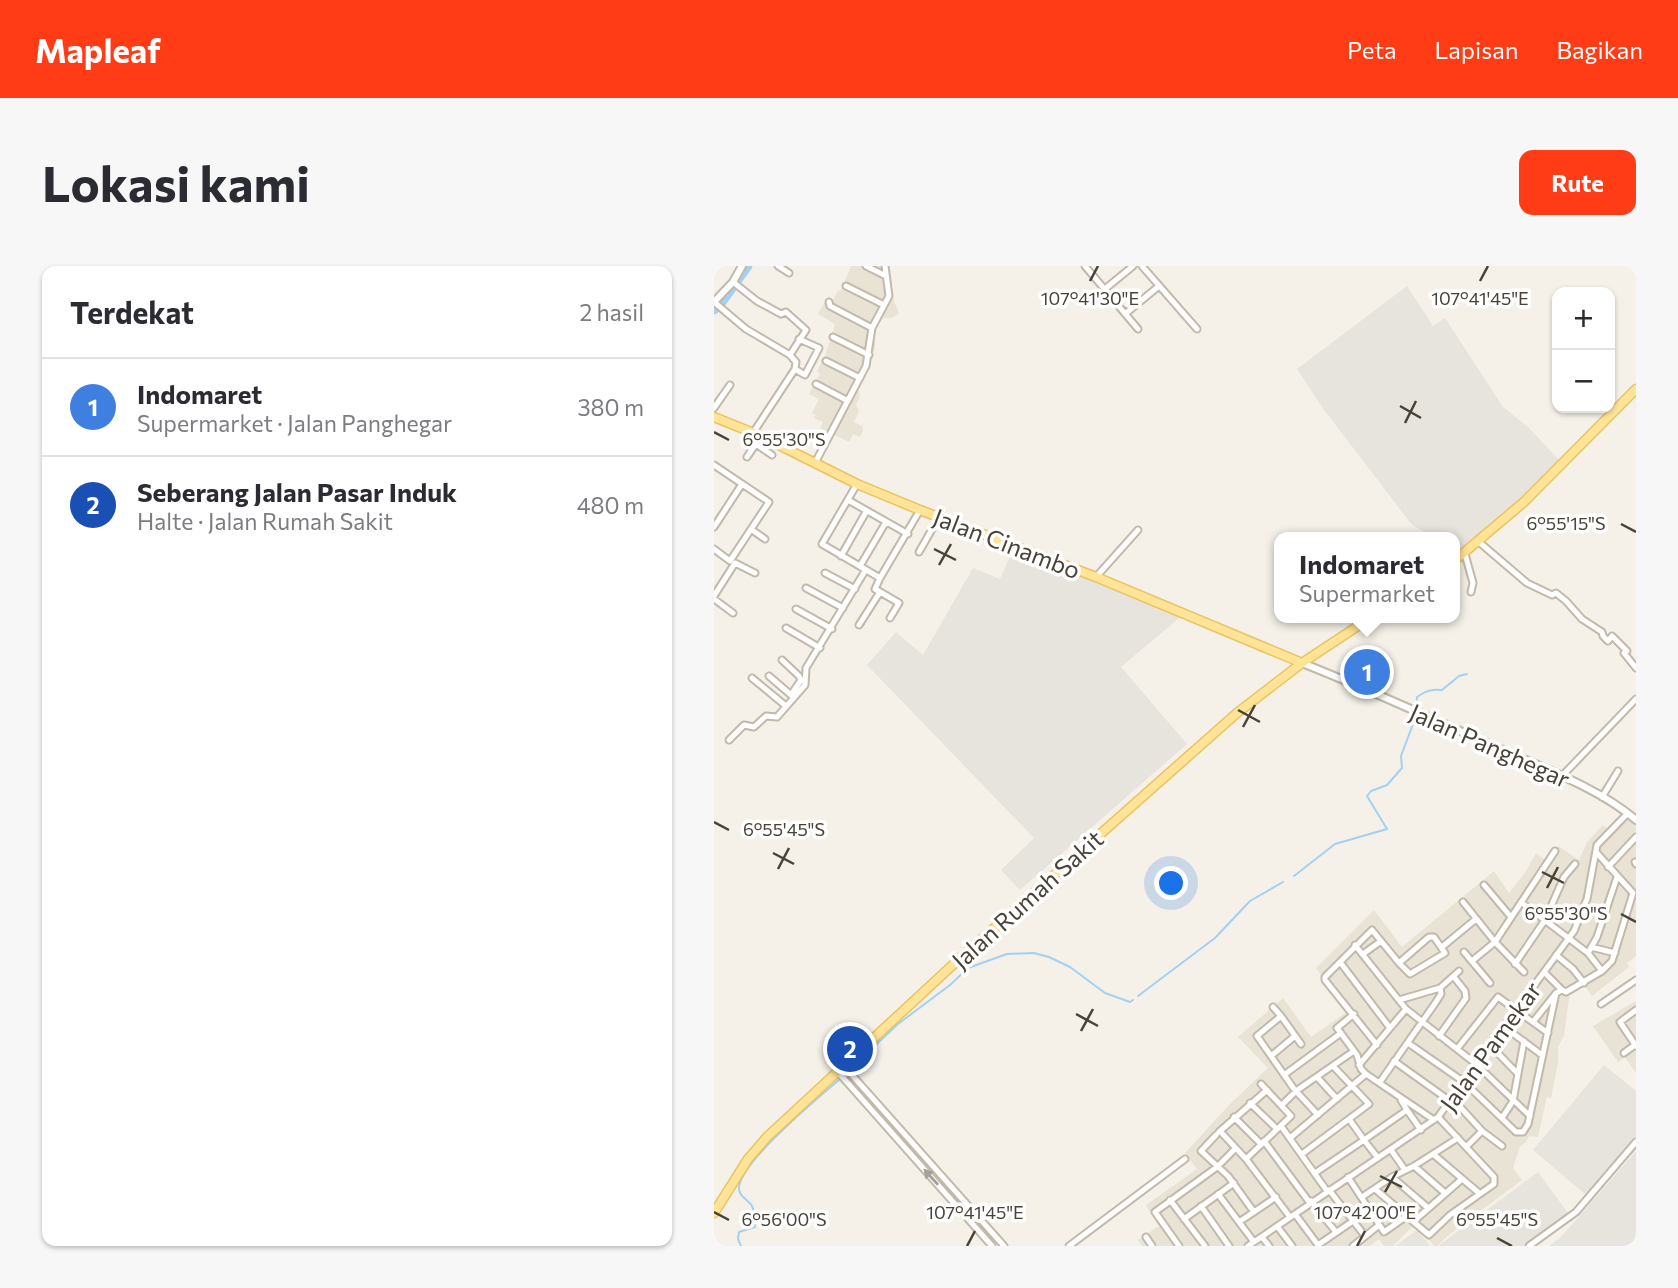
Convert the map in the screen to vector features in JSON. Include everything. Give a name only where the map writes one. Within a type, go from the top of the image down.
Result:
[{"type":"main road","points":[[1460,557],[1544,483],[1636,389]]},
{"type":"main road","name":"Jalan Cinambo","points":[[714,417],[919,510],[1096,577],[1302,663]]},
{"type":"main road","name":"Jalan Rumah Sakit","points":[[714,1213],[757,1147],[844,1073],[1091,842],[1237,713],[1302,663],[1362,623]]},
{"type":"street","points":[[742,266],[735,284],[716,304],[746,329],[790,355],[796,362],[747,457]]},
{"type":"street","points":[[778,266],[789,273]]},
{"type":"street","points":[[866,266],[883,275]]},
{"type":"street","points":[[815,463],[860,378],[869,355],[872,328],[889,296],[883,275],[885,266]]},
{"type":"street","points":[[1085,266],[1138,329]]},
{"type":"street","points":[[1105,289],[1133,266]]},
{"type":"street","points":[[1142,266],[1197,329]]},
{"type":"street","points":[[735,284],[763,304],[782,314],[786,312],[806,330],[790,355]]},
{"type":"street","points":[[846,286],[884,305]]},
{"type":"street","points":[[1125,314],[1159,286]]},
{"type":"street","points":[[829,302],[830,306],[872,328]]},
{"type":"street","points":[[833,337],[869,355]]},
{"type":"street","points":[[794,369],[804,375],[820,348],[799,339]]},
{"type":"street","points":[[826,360],[860,378]]},
{"type":"street","points":[[816,384],[848,401]]},
{"type":"street","points":[[714,408],[730,385]]},
{"type":"street","points":[[757,438],[772,455]]},
{"type":"street","points":[[714,465],[769,502],[714,597],[733,613]]},
{"type":"street","points":[[854,482],[848,500],[822,543],[880,578]]},
{"type":"street","points":[[714,527],[742,484]]},
{"type":"street","points":[[848,500],[908,534]]},
{"type":"street","points":[[890,618],[899,603],[874,588],[908,534],[919,510]]},
{"type":"street","points":[[841,556],[866,512]]},
{"type":"street","points":[[919,552],[939,517]]},
{"type":"street","points":[[860,566],[886,522]]},
{"type":"street","points":[[751,530],[765,539]]},
{"type":"street","points":[[1096,577],[1138,530]]},
{"type":"street","points":[[1479,542],[1527,583],[1552,595],[1556,593],[1588,625],[1591,623],[1604,634],[1608,641],[1612,636],[1627,651],[1624,653],[1636,668]]},
{"type":"street","points":[[714,549],[755,573]]},
{"type":"street","points":[[1465,554],[1473,583],[1471,592]]},
{"type":"street","points":[[799,676],[832,629],[865,571]]},
{"type":"street","points":[[825,573],[855,589]]},
{"type":"street","points":[[806,588],[844,608]]},
{"type":"street","points":[[859,625],[880,592]]},
{"type":"street","points":[[796,609],[832,629]]},
{"type":"street","points":[[786,628],[820,648]]},
{"type":"street","points":[[769,676],[791,695],[800,685],[799,676],[782,660]]},
{"type":"street","name":"Jalan Panghegar","points":[[1302,663],[1369,690],[1561,777],[1602,797],[1633,817]]},
{"type":"street","points":[[729,740],[744,725],[754,727],[766,716],[777,717],[805,685],[806,668]]},
{"type":"street","points":[[752,678],[786,706]]},
{"type":"street","points":[[1561,777],[1636,699]]},
{"type":"street","points":[[1602,797],[1618,771]]},
{"type":"street","points":[[1533,1022],[1559,992],[1566,992],[1602,971],[1609,965],[1615,953],[1633,893],[1595,851],[1597,845],[1633,817]]},
{"type":"street","points":[[1608,867],[1636,837]]},
{"type":"street","points":[[1472,961],[1495,942],[1555,851]]},
{"type":"street","name":"Jalan Pamekar","points":[[1251,1244],[1436,1119],[1580,920],[1587,899],[1595,851]]},
{"type":"street","points":[[1515,964],[1545,920],[1564,877],[1575,864]]},
{"type":"street","points":[[1590,950],[1617,877]]},
{"type":"street","points":[[1484,885],[1511,917]]},
{"type":"street","points":[[1463,902],[1495,942],[1524,972]]},
{"type":"street","points":[[1521,902],[1568,938],[1590,950],[1615,953]]},
{"type":"street","points":[[1442,947],[1476,919]]},
{"type":"street","points":[[1366,922],[1399,963],[1407,972],[1412,973],[1443,955],[1442,947],[1434,937],[1429,936],[1399,963]]},
{"type":"street","points":[[1372,930],[1325,979],[1377,1045]]},
{"type":"street","points":[[1363,954],[1381,941]]},
{"type":"street","points":[[1355,945],[1406,1009],[1476,1064],[1530,1116]]},
{"type":"street","points":[[1590,950],[1602,971]]},
{"type":"street","points":[[1464,952],[1490,983]]},
{"type":"street","points":[[1556,955],[1573,969],[1584,983]]},
{"type":"street","points":[[1340,962],[1390,1028]]},
{"type":"street","points":[[1399,999],[1440,988],[1459,971]]},
{"type":"street","points":[[1544,972],[1559,992]]},
{"type":"street","points":[[1439,1036],[1466,998],[1465,991],[1454,977]]},
{"type":"street","points":[[1601,1004],[1636,980]]},
{"type":"street","points":[[1380,1082],[1441,994],[1440,988]]},
{"type":"street","points":[[1408,1043],[1464,1082],[1513,1129],[1521,1133],[1527,1129],[1542,1055],[1559,992]]},
{"type":"street","points":[[1457,1049],[1497,997],[1548,1033]]},
{"type":"street","points":[[1273,1007],[1301,1044]]},
{"type":"street","points":[[1359,1065],[1406,1009]]},
{"type":"street","points":[[1623,1053],[1635,1043],[1620,1022],[1636,1010]]},
{"type":"street","points":[[1354,1014],[1337,1026],[1366,1074],[1399,1098],[1436,1119],[1458,1138],[1494,1180],[1493,1184],[1450,1215],[1429,1235],[1375,1189]]},
{"type":"street","points":[[1281,1016],[1257,1036],[1296,1091],[1318,1115]]},
{"type":"street","points":[[1503,1026],[1542,1055]]},
{"type":"street","points":[[1284,1075],[1341,1033]]},
{"type":"street","points":[[1271,1056],[1295,1036]]},
{"type":"street","points":[[1503,1118],[1513,1101],[1524,1041]]},
{"type":"street","points":[[1490,1045],[1517,1073]]},
{"type":"street","points":[[1282,1105],[1296,1091],[1354,1051]]},
{"type":"street","points":[[1394,1061],[1451,1100],[1482,1131],[1502,1146]]},
{"type":"street","points":[[1302,1154],[1369,1102],[1334,1066]]},
{"type":"street","points":[[844,1073],[992,1246]]},
{"type":"street","points":[[844,1073],[1004,1246]]},
{"type":"street","points":[[1290,1138],[1366,1074]]},
{"type":"street","points":[[1317,1077],[1337,1100]]},
{"type":"street","points":[[1246,1159],[1291,1116],[1261,1084]]},
{"type":"street","points":[[1254,1212],[1234,1183],[1201,1151],[1234,1116],[1267,1090]]},
{"type":"street","points":[[1399,1098],[1421,1130]]},
{"type":"street","points":[[1250,1103],[1290,1138],[1365,1236]]},
{"type":"street","points":[[1315,1173],[1407,1110]]},
{"type":"street","points":[[1234,1116],[1262,1143],[1336,1232]]},
{"type":"street","points":[[1349,1119],[1378,1158]]},
{"type":"street","points":[[1466,1147],[1482,1131]]},
{"type":"street","points":[[1218,1133],[1246,1159],[1317,1246],[1353,1221]]},
{"type":"street","points":[[1362,1197],[1458,1138]]},
{"type":"street","points":[[1529,1246],[1576,1212],[1636,1142]]},
{"type":"street","points":[[1179,1246],[1154,1213],[1217,1167],[1235,1149]]},
{"type":"street","points":[[1391,1150],[1405,1170]]},
{"type":"street","points":[[1433,1154],[1479,1194]]},
{"type":"street","points":[[1069,1246],[1185,1159]]},
{"type":"street","points":[[1414,1166],[1445,1193]]},
{"type":"street","points":[[1348,1177],[1385,1233],[1407,1216]]},
{"type":"street","points":[[1392,1177],[1427,1207]]},
{"type":"street","points":[[1414,1221],[1462,1179]]},
{"type":"street","points":[[1184,1219],[1234,1183]]},
{"type":"street","points":[[1218,1194],[1239,1222],[1251,1244]]},
{"type":"street","points":[[1239,1222],[1276,1197]]},
{"type":"street","points":[[1170,1200],[1205,1246]]},
{"type":"street","points":[[1201,1206],[1229,1246]]},
{"type":"street","points":[[1278,1226],[1292,1246]]},
{"type":"street","points":[[1353,1246],[1378,1226]]},
{"type":"street","points":[[1146,1237],[1152,1246]]},
{"type":"street","points":[[1262,1237],[1269,1246]]},
{"type":"shaded area","points":[[851,266],[886,266],[899,313],[894,317],[880,319],[875,328],[875,349],[858,387],[860,397],[856,405],[859,411],[854,422],[862,426],[863,431],[860,437],[853,434],[849,442],[820,428],[823,422],[814,418],[816,415],[812,413],[819,399],[809,394],[820,374],[817,371],[825,356],[835,324],[818,314],[828,297],[833,300],[841,290]]},
{"type":"shaded area","points":[[1407,286],[1433,326],[1445,318],[1503,407],[1529,428],[1559,460],[1513,507],[1461,548],[1460,532],[1425,532],[1412,525],[1322,407],[1297,369]]},
{"type":"shaded area","points":[[1013,549],[1184,614],[1121,667],[1187,744],[1020,890],[1001,870],[1034,838],[867,665],[896,632],[923,655],[973,568],[1000,579]]},
{"type":"shaded area","points":[[1623,812],[1636,821],[1636,956],[1627,963],[1629,967],[1592,996],[1583,984],[1570,992],[1564,1036],[1558,1047],[1558,1063],[1551,1098],[1547,1097],[1538,1137],[1529,1136],[1520,1147],[1513,1168],[1522,1180],[1437,1246],[1434,1246],[1417,1222],[1393,1246],[1384,1246],[1379,1239],[1370,1246],[1142,1246],[1138,1240],[1159,1226],[1146,1205],[1197,1169],[1185,1153],[1268,1068],[1238,1037],[1283,998],[1311,1037],[1348,1011],[1316,968],[1374,910],[1402,947],[1494,871],[1509,893],[1536,853],[1545,860],[1558,846],[1579,860],[1587,842],[1603,825],[1608,829]]},
{"type":"shaded area","points":[[1636,1001],[1636,1073],[1625,1057],[1618,1062],[1593,1026]]},
{"type":"shaded area","points":[[1604,1065],[1636,1091],[1636,1136],[1586,1195],[1533,1150]]},
{"type":"shaded area","points":[[1636,1151],[1636,1246],[1549,1246],[1561,1237]]},
{"type":"shaded area","points":[[1538,1172],[1568,1213],[1523,1246],[1438,1246]]},
{"type":"shaded area","points":[[1417,1230],[1430,1246],[1395,1246]]},
{"type":"waterway","points":[[714,310],[748,266]]},
{"type":"waterway","points":[[1416,708],[1417,697],[1431,690],[1442,690],[1459,676],[1467,674]]},
{"type":"waterway","points":[[1416,707],[1497,743]]},
{"type":"waterway","points":[[1609,723],[1618,714]]},
{"type":"waterway","points":[[1294,876],[1335,844],[1387,829],[1367,796],[1371,791],[1387,785],[1402,768],[1401,756],[1416,716]]},
{"type":"waterway","points":[[1506,748],[1522,755]]},
{"type":"waterway","points":[[1138,996],[1215,938],[1250,901],[1283,882]]},
{"type":"waterway","points":[[844,1075],[898,1024],[968,968],[1007,954],[1034,953],[1049,957],[1070,967],[1105,993],[1130,1002],[1133,1000]]},
{"type":"waterway","points":[[741,1246],[739,1232],[755,1227],[752,1206],[739,1192],[742,1178],[781,1131],[840,1079]]},
{"type":"place","name":"Indomaret","points":[[1367,672]]},
{"type":"place","name":"Seberang Jalan Pasar Induk","points":[[850,1049]]}]
